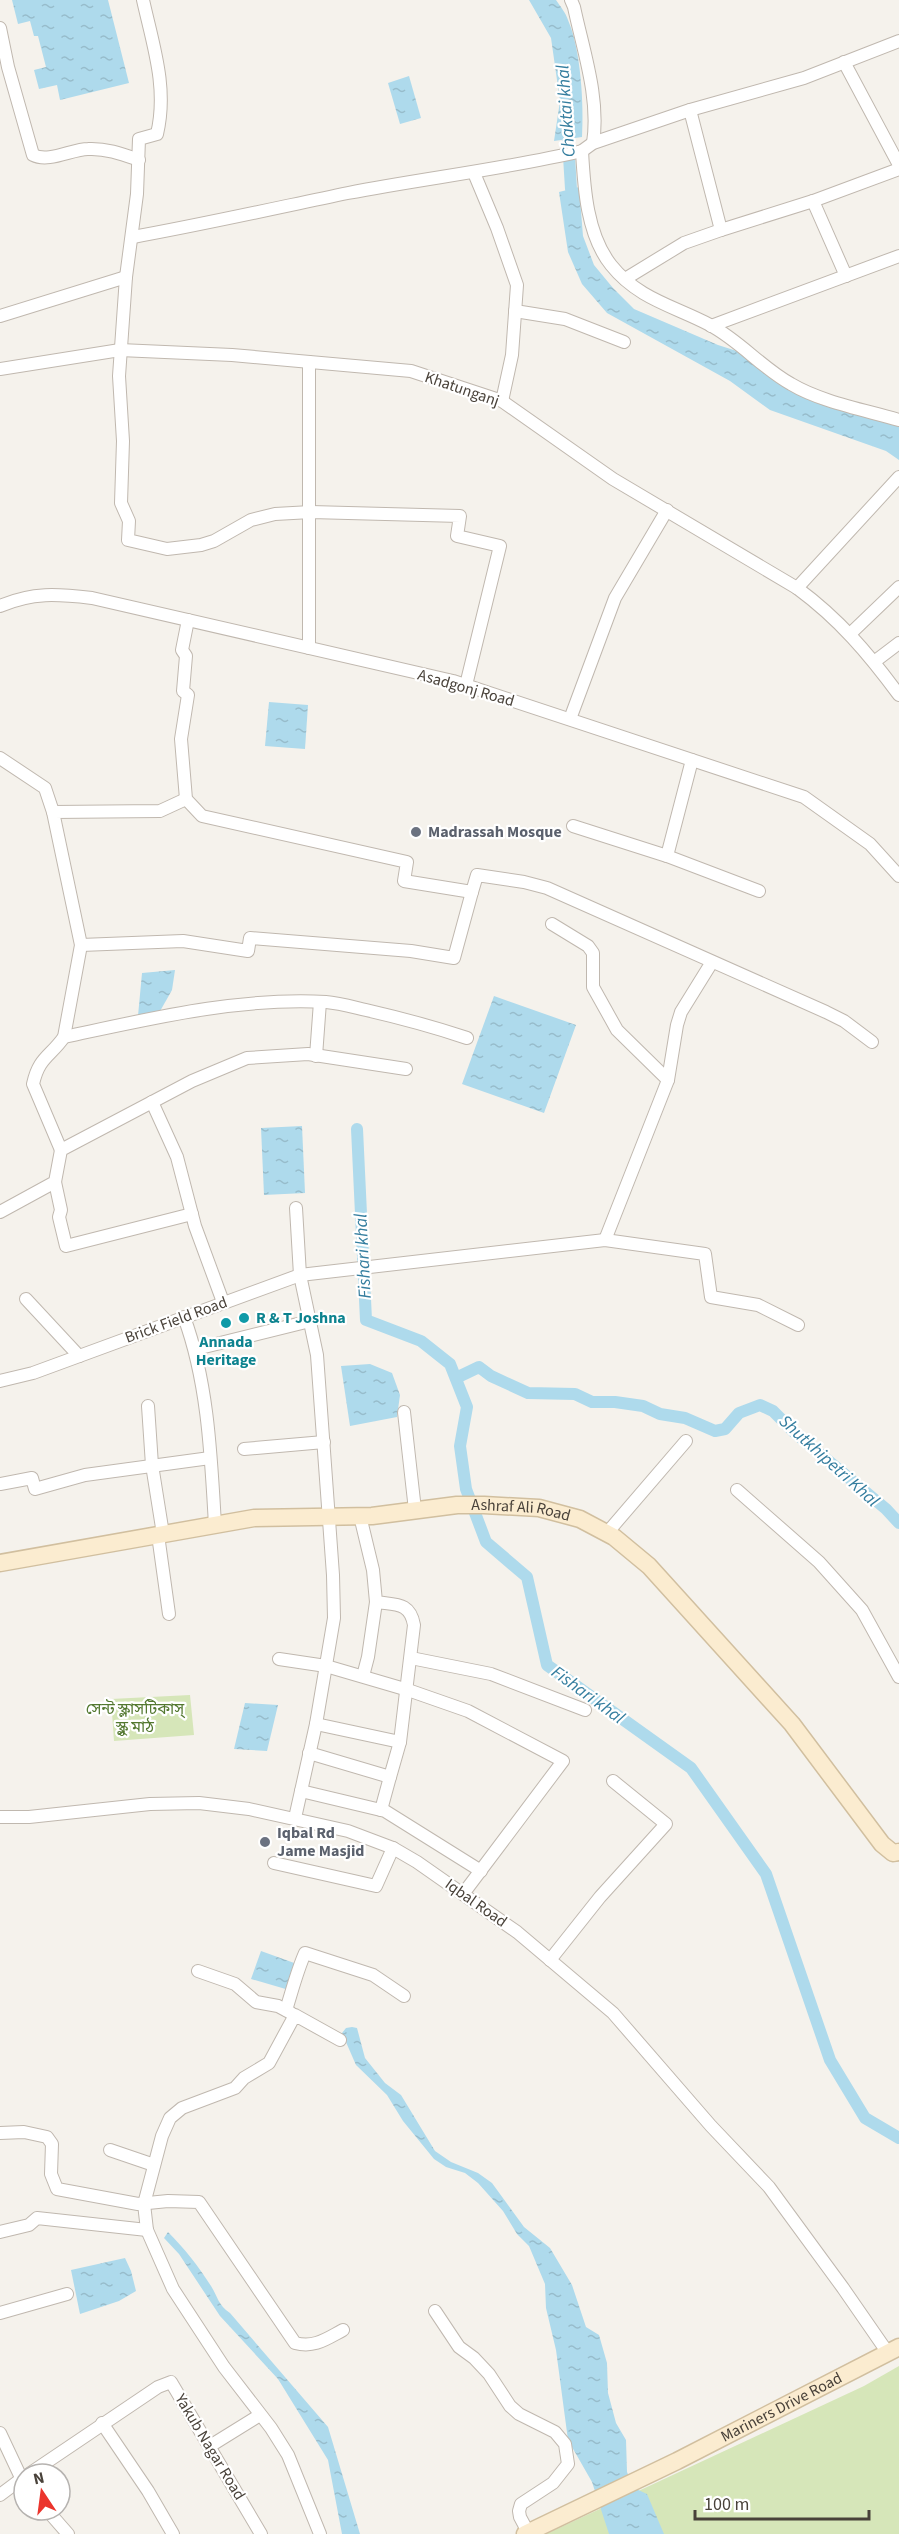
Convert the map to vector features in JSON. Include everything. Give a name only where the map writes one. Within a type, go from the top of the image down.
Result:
[{"type":"main road","name":"Ashraf Ali Road","points":[[0,1563],[254,1518],[360,1516],[457,1505],[484,1505],[539,1508],[580,1519],[607,1533],[649,1566],[792,1724],[882,1844],[893,1853],[899,1852]]},
{"type":"main road","name":"Mariners Drive Road","points":[[527,2533],[677,2461],[893,2350]]},
{"type":"street","points":[[143,0],[161,79],[161,115],[157,134],[139,139],[133,237],[126,277],[120,350],[119,376],[123,441],[121,502],[129,521],[128,540],[167,549],[201,545],[214,541],[251,520],[275,514],[311,512],[460,516],[457,536],[500,546],[466,685]]},
{"type":"street","points":[[571,0],[593,96],[592,142]]},
{"type":"street","points":[[0,28],[4,68],[33,155],[42,158],[85,149],[106,149],[139,160]]},
{"type":"street","points":[[133,237],[350,193],[474,173],[578,152],[592,142],[690,110],[804,78],[899,41]]},
{"type":"street","points":[[625,279],[684,243],[813,201],[899,167],[844,62]]},
{"type":"street","points":[[690,110],[721,230]]},
{"type":"street","points":[[578,152],[594,232],[610,264],[636,290],[711,326],[750,352],[771,372],[794,386],[899,420]]},
{"type":"street","points":[[474,173],[517,285],[512,355],[502,401]]},
{"type":"street","points":[[813,201],[846,276]]},
{"type":"street","points":[[711,326],[899,256]]},
{"type":"street","points":[[0,316],[126,277]]},
{"type":"street","points":[[515,311],[565,319],[624,342]]},
{"type":"street","name":"Khatunganj","points":[[0,369],[120,350],[232,355],[411,371],[502,401],[613,478],[797,588],[819,604],[850,634],[899,695]]},
{"type":"street","points":[[309,362],[311,512],[309,648]]},
{"type":"street","points":[[797,588],[899,477]]},
{"type":"street","points":[[570,719],[615,598],[667,510]]},
{"type":"street","points":[[850,634],[899,587]]},
{"type":"street","name":"Asadgonj Road","points":[[0,606],[15,599],[45,593],[92,597],[466,685],[804,797],[870,844],[899,876]]},
{"type":"street","points":[[188,620],[182,650],[186,656],[183,691],[188,695],[181,740],[186,800],[202,816],[407,862],[404,881],[472,892]]},
{"type":"street","points":[[874,662],[899,642]]},
{"type":"street","points":[[0,758],[45,788],[53,812],[81,945],[64,1037],[56,1048],[41,1060],[33,1084],[61,1150],[55,1182],[61,1210],[59,1217],[66,1246],[192,1214]]},
{"type":"street","points":[[667,856],[692,760]]},
{"type":"street","points":[[53,812],[160,811],[186,800]]},
{"type":"street","points":[[573,826],[667,856],[759,891]]},
{"type":"street","points":[[81,945],[183,941],[248,951],[250,938],[411,951],[454,958],[477,875],[547,888],[826,1012],[844,1021],[872,1042]]},
{"type":"street","points":[[552,924],[588,946],[592,953],[592,987],[617,1030],[668,1080]]},
{"type":"street","points":[[605,1240],[668,1080],[681,1012],[712,962]]},
{"type":"street","points":[[64,1037],[133,1022],[275,1001],[320,1002],[419,1021],[467,1038]]},
{"type":"street","points":[[316,1056],[320,1002]]},
{"type":"street","points":[[61,1150],[192,1081],[247,1059],[316,1056],[406,1069]]},
{"type":"street","points":[[152,1102],[177,1157],[192,1214],[223,1302]]},
{"type":"street","points":[[0,1212],[55,1182]]},
{"type":"street","points":[[295,1818],[316,1724],[334,1618],[317,1355],[300,1275],[296,1208]]},
{"type":"street","name":"Brick Field Road","points":[[0,1381],[33,1373],[300,1275],[605,1240],[705,1254],[711,1297],[758,1305],[798,1325]]},
{"type":"street","points":[[26,1299],[79,1356]]},
{"type":"street","points":[[184,1317],[196,1349],[210,1458],[215,1525]]},
{"type":"street","points":[[196,1349],[310,1321]]},
{"type":"street","points":[[148,1406],[152,1465],[169,1614]]},
{"type":"street","points":[[404,1412],[415,1510]]},
{"type":"street","points":[[607,1533],[686,1441]]},
{"type":"street","points":[[244,1449],[324,1442]]},
{"type":"street","points":[[0,1484],[32,1478],[35,1489],[85,1475],[210,1458]]},
{"type":"street","points":[[737,1490],[819,1562],[862,1610],[899,1677]]},
{"type":"street","points":[[360,1516],[373,1570],[376,1602],[363,1676]]},
{"type":"street","points":[[376,1602],[405,1607],[412,1613],[414,1625],[400,1742],[381,1810]]},
{"type":"street","points":[[411,1658],[491,1674],[585,1710]]},
{"type":"street","points":[[279,1659],[326,1666],[408,1689],[468,1711],[563,1761],[463,1894]]},
{"type":"street","points":[[316,1724],[400,1742]]},
{"type":"street","points":[[309,1754],[390,1777]]},
{"type":"street","points":[[550,1960],[600,1897],[666,1824],[613,1781]]},
{"type":"street","points":[[301,1791],[381,1810],[481,1871]]},
{"type":"street","name":"Iqbal Road","points":[[0,1817],[29,1817],[150,1804],[199,1803],[295,1818],[348,1831],[393,1848],[523,1937],[613,2013],[711,2126],[770,2187],[893,2350]]},
{"type":"street","points":[[274,1863],[376,1886],[393,1848]]},
{"type":"street","points":[[320,2534],[288,2455],[224,2367],[173,2289],[147,2230],[144,2204],[162,2136],[170,2118],[182,2108],[236,2088],[244,2078],[269,2063],[290,2013],[298,1969],[305,1953],[373,1976],[405,1996]]},
{"type":"street","points":[[198,1971],[235,1984],[256,2002],[278,2006],[340,2040]]},
{"type":"street","points":[[0,2133],[24,2132],[47,2137],[52,2144],[51,2174],[57,2188],[107,2200],[144,2204],[199,2202],[296,2343],[306,2346],[318,2344],[343,2330]]},
{"type":"street","points":[[110,2150],[154,2165]]},
{"type":"street","points":[[0,2232],[29,2225],[37,2218],[147,2230]]},
{"type":"street","points":[[0,2313],[67,2294]]},
{"type":"street","points":[[435,2311],[459,2348],[474,2358],[489,2374],[510,2406],[528,2419],[555,2432],[566,2444],[567,2464],[552,2483],[521,2504],[520,2517],[527,2533]]},
{"type":"street","name":"Yakub Nagar Road","points":[[48,2462],[102,2423],[158,2387],[171,2382],[261,2534]]},
{"type":"street","points":[[210,2446],[260,2415]]},
{"type":"street","points":[[102,2423],[148,2491],[172,2534]]},
{"type":"street","points":[[0,2433],[15,2462]]},
{"type":"street","points":[[58,2522],[68,2534]]},
{"type":"green space","name":"সেন্ট স্কলাসটিকাস্ স্কুল মাঠ","points":[[190,1695],[194,1735],[114,1741],[111,1699]]},
{"type":"green space","points":[[899,2366],[899,2534],[546,2534],[864,2386]]},
{"type":"water","points":[[12,0],[108,0],[129,83],[60,100],[57,85],[39,89],[34,70],[46,67],[38,36],[34,36],[30,21],[18,24]]},
{"type":"water","points":[[529,0],[556,0],[567,17],[579,62],[582,137],[554,141],[560,101],[551,38]]},
{"type":"water","points":[[409,76],[421,118],[400,124],[388,83]]},
{"type":"water","points":[[579,187],[583,236],[594,265],[634,309],[718,345],[743,353],[776,381],[899,424],[899,460],[886,451],[770,410],[730,381],[607,313],[582,284],[568,252],[559,192]]},
{"type":"water","points":[[269,702],[308,705],[305,749],[265,746]]},
{"type":"water","points":[[175,970],[172,990],[159,1013],[138,1016],[142,973]]},
{"type":"water","points":[[494,996],[576,1025],[544,1113],[462,1084]]},
{"type":"water","points":[[302,1126],[305,1193],[264,1195],[261,1128]]},
{"type":"water","points":[[370,1364],[392,1373],[400,1395],[397,1417],[350,1426],[341,1366]]},
{"type":"water","points":[[245,1703],[278,1705],[267,1751],[234,1749]]},
{"type":"water","points":[[261,1951],[297,1964],[289,1990],[251,1979]]},
{"type":"water","points":[[346,2028],[357,2028],[365,2058],[385,2083],[401,2095],[435,2151],[451,2162],[478,2173],[492,2183],[524,2227],[550,2248],[572,2285],[586,2327],[599,2335],[607,2363],[608,2393],[616,2423],[626,2440],[627,2472],[634,2488],[647,2494],[664,2534],[609,2534],[592,2482],[568,2440],[556,2350],[546,2308],[545,2284],[529,2246],[517,2234],[503,2211],[478,2183],[465,2173],[446,2167],[434,2159],[403,2121],[387,2095],[356,2065],[342,2033]]},
{"type":"water","points":[[168,2232],[197,2265],[223,2307],[328,2427],[360,2534],[342,2534],[328,2460],[278,2379],[220,2316],[179,2254],[164,2238]]},
{"type":"water","points":[[125,2258],[136,2291],[119,2301],[80,2314],[71,2270]]},
{"type":"waterway","name":"Chaktai khal","points":[[567,124],[571,189]]},
{"type":"waterway","name":"Fishari khal","points":[[357,1129],[366,1320],[421,1341],[450,1364],[467,1407],[460,1446],[466,1489],[486,1542],[527,1577],[547,1665],[691,1768],[766,1874],[830,2060],[865,2118],[899,2138]]},
{"type":"waterway","name":"Shutkhipetri Khal","points":[[456,1378],[479,1367],[491,1376],[528,1393],[575,1394],[592,1402],[643,1406],[660,1414],[685,1418],[715,1431],[725,1429],[739,1413],[760,1405],[773,1411],[794,1432],[886,1509],[899,1523]]},
{"type":"place","name":"Madrassah Mosque","points":[[416,832]]},
{"type":"place","name":"R & T Joshna","points":[[244,1318]]},
{"type":"place","name":"Annada Heritage","points":[[226,1323]]},
{"type":"place","name":"Iqbal Rd Jame Masjid","points":[[265,1842]]}]
